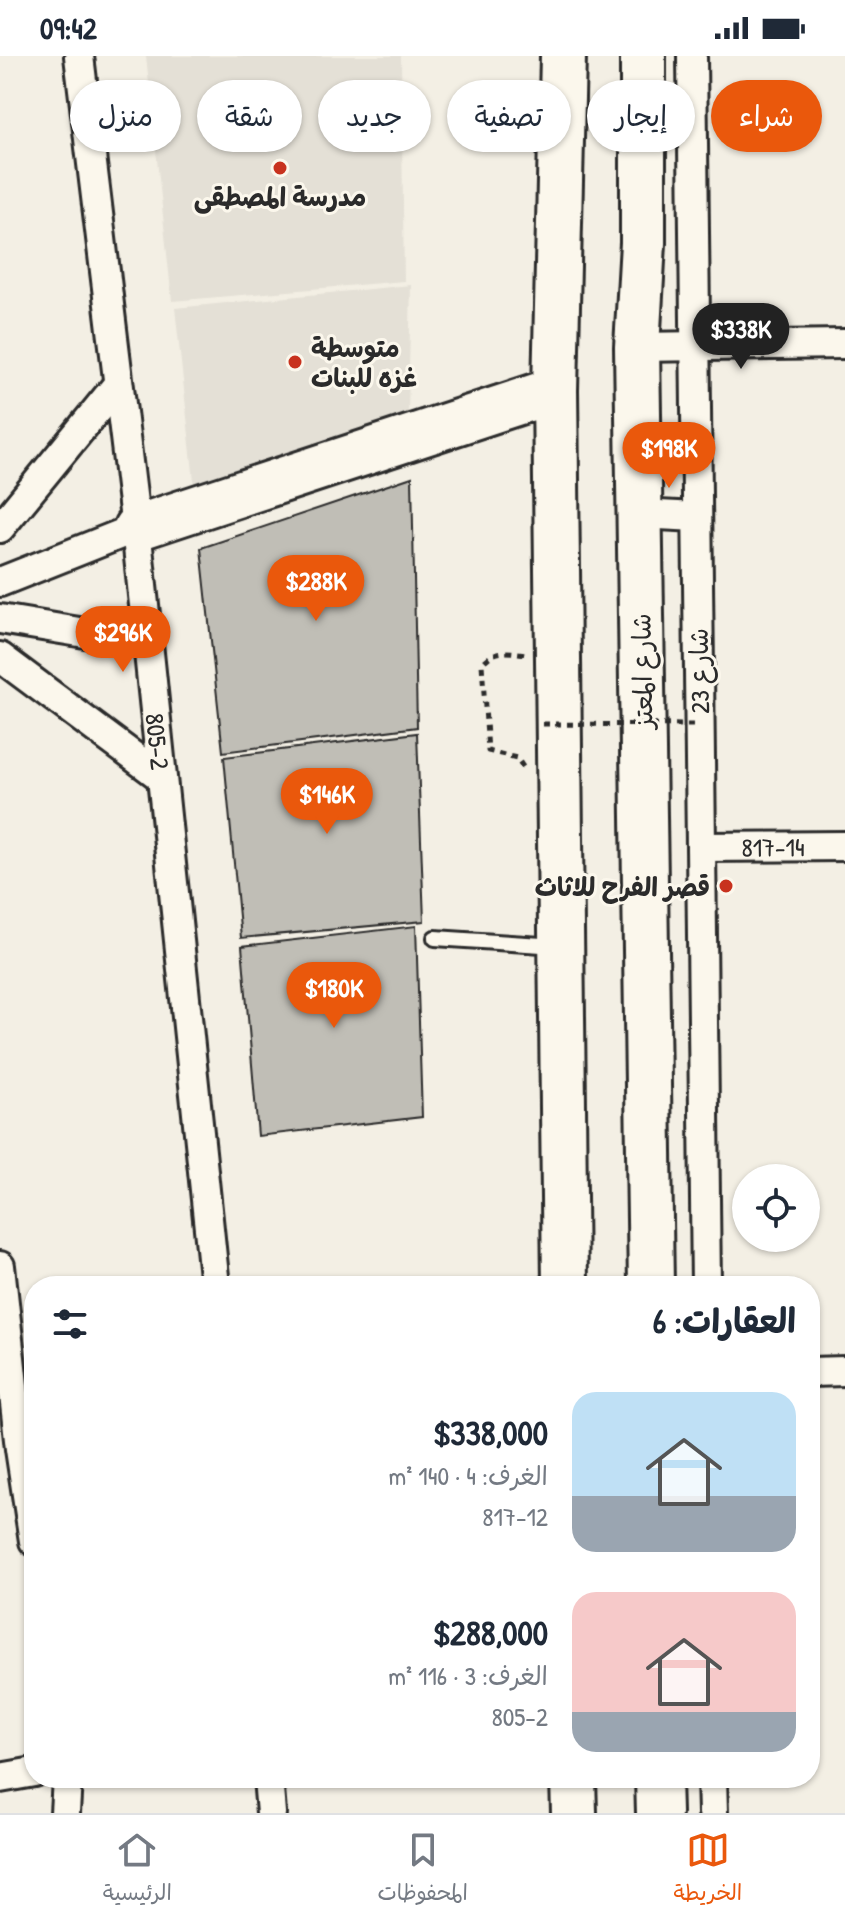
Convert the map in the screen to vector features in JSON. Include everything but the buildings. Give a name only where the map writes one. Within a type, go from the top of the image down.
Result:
[{"type":"main road","points":[[563,56],[555,390],[565,1276]]},
{"type":"main road","name":"شارع المعتز","points":[[643,56],[643,243],[637,347],[651,1276]]},
{"type":"main road","points":[[136,528],[555,390]]},
{"type":"main road","points":[[573,1788],[574,1813]]},
{"type":"main road","points":[[658,1788],[659,1813]]},
{"type":"street","name":"805-2","points":[[79,56],[136,528],[214,1276]]},
{"type":"street","name":"شارع 23","points":[[692,56],[706,1276]]},
{"type":"street","points":[[637,347],[845,344]]},
{"type":"street","points":[[0,528],[118,384]]},
{"type":"street","points":[[639,514],[697,517]]},
{"type":"street","points":[[0,582],[136,528]]},
{"type":"street","points":[[0,619],[146,643]]},
{"type":"street","points":[[0,657],[161,777]]},
{"type":"street","name":"817-14","points":[[701,847],[845,846]]},
{"type":"street","points":[[0,1266],[24,1429]]},
{"type":"street","points":[[820,1372],[845,1371]]},
{"type":"street","points":[[0,1778],[24,1774]]},
{"type":"street","points":[[65,1813],[66,1788]]},
{"type":"street","points":[[269,1788],[271,1813]]},
{"type":"street","points":[[712,1788],[713,1813]]},
{"type":"lane","points":[[435,938],[561,946]]},
{"type":"path","points":[[493,754],[488,751],[486,743],[482,664],[489,655],[501,651],[557,658]]},
{"type":"path","points":[[543,724],[695,725]]},
{"type":"shaded area","name":"مدرسة المصطقى","points":[[146,56],[401,56],[401,80],[318,80],[318,152],[402,152],[404,281],[172,301],[156,152],[181,152],[181,80],[149,80]]},
{"type":"shaded area","name":"متوسطة غزه للبنات","points":[[411,285],[408,415],[195,490],[175,308]]},
{"type":"place","name":"مدرسة المصطقى","points":[[280,168]]},
{"type":"place","name":"متوسطة غزه للبنات","points":[[295,362]]},
{"type":"place","name":"قصر الفرح للاثاث","points":[[726,886]]}]
